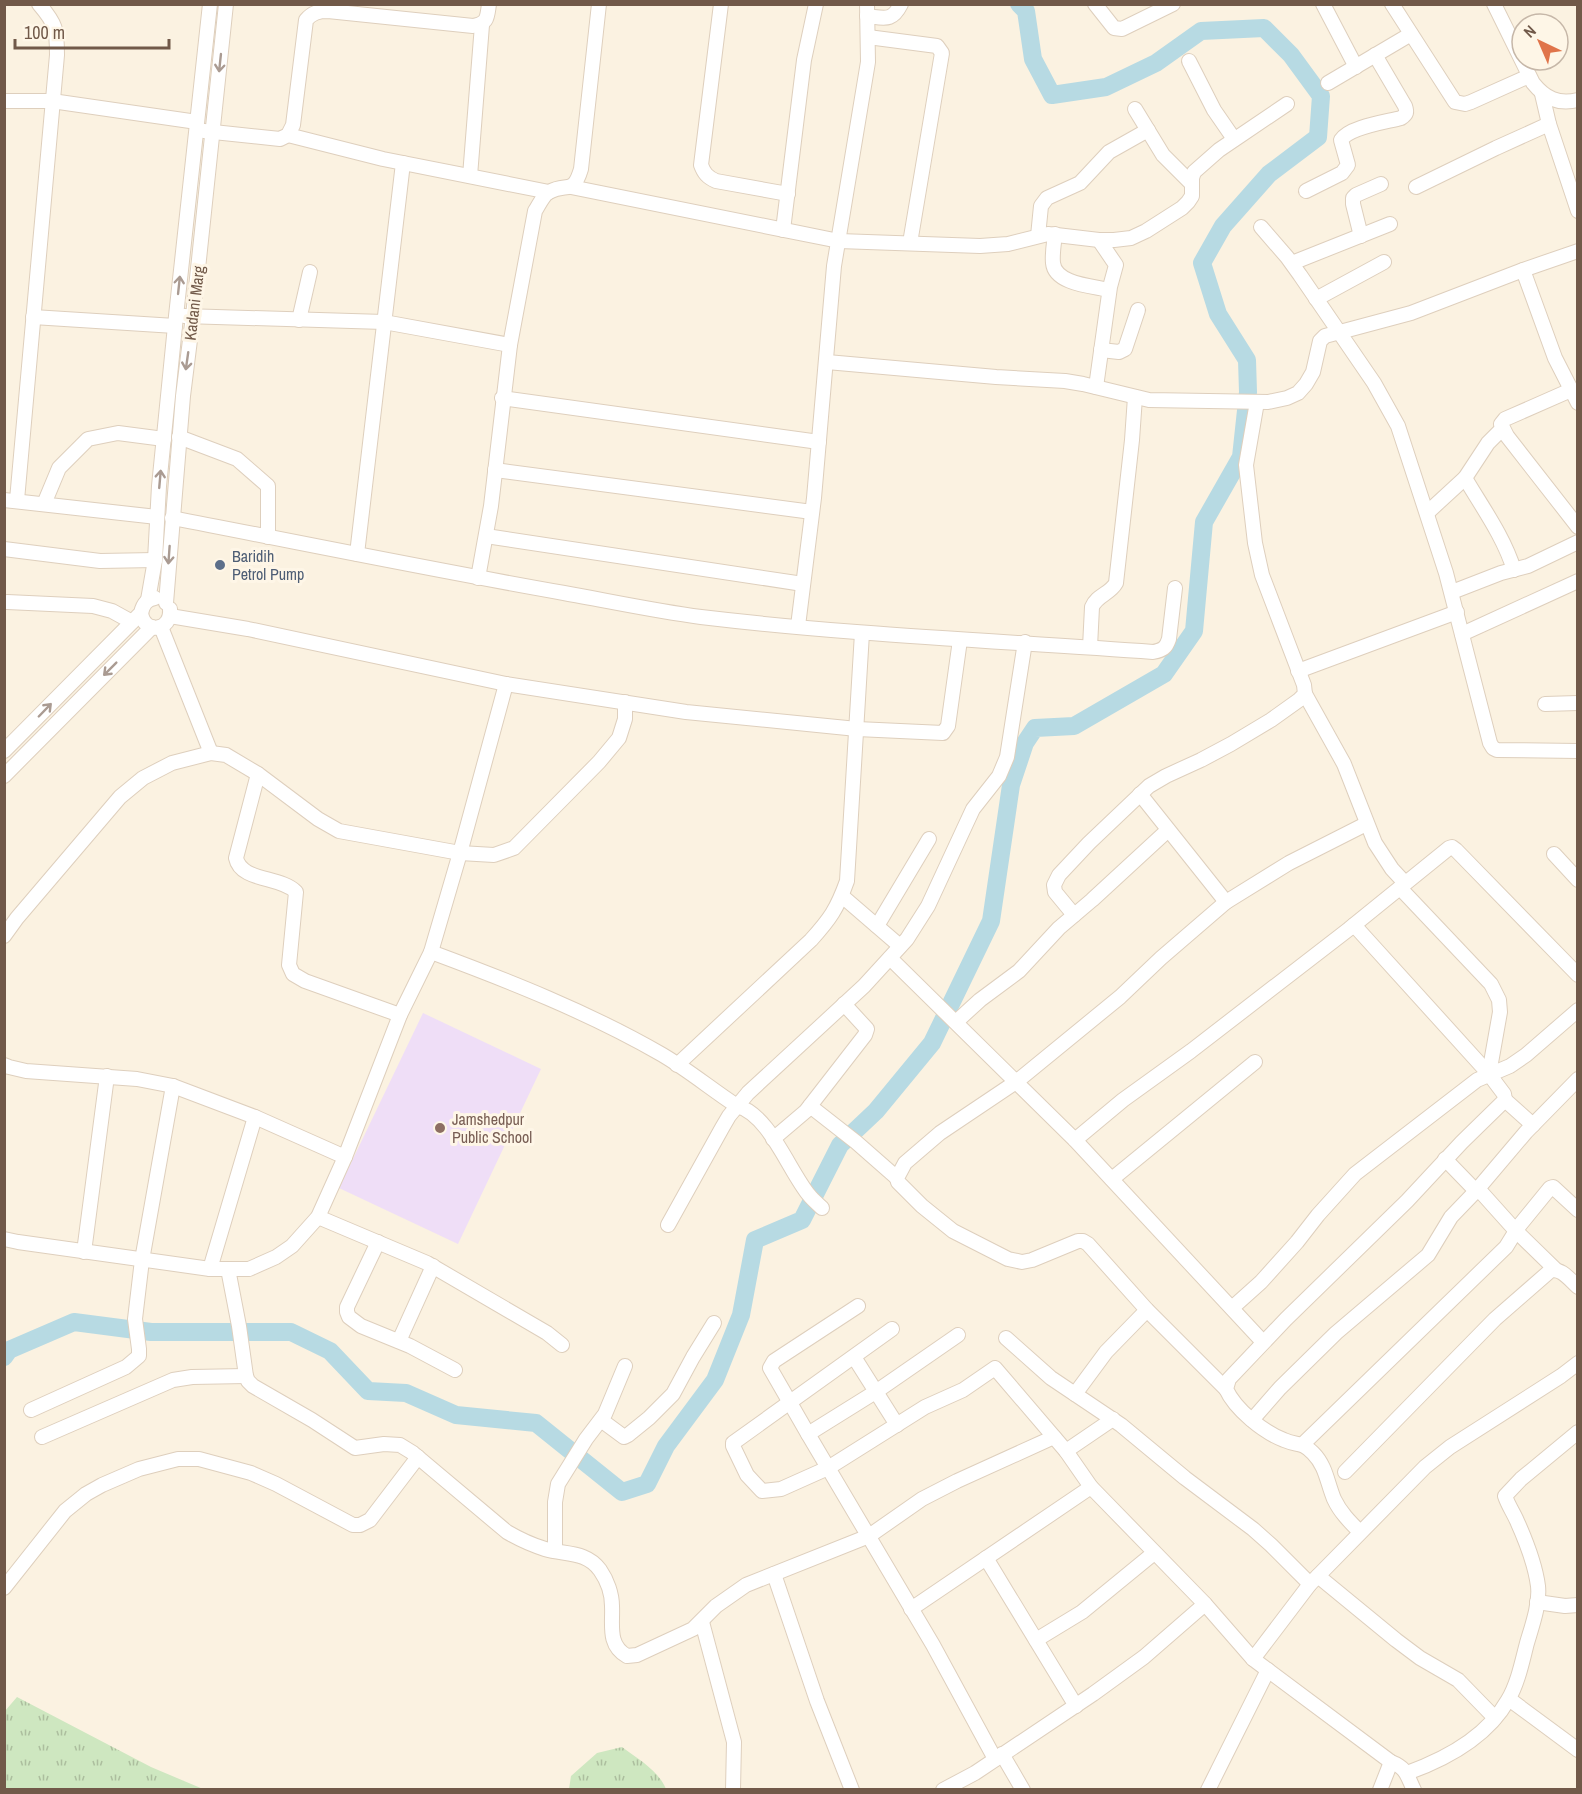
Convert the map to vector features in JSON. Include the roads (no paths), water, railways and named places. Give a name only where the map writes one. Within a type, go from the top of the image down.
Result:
[{"type":"street","points":[[39,4],[53,21],[57,35],[33,317],[11,500],[158,517]]},
{"type":"street","name":"Kadani Marg","points":[[136,617],[148,600],[155,560],[175,321],[210,4]]},
{"type":"street","name":"Kadani Marg","points":[[162,618],[179,437],[226,4]]},
{"type":"street","points":[[470,176],[482,25],[487,19],[489,4]]},
{"type":"street","points":[[571,187],[578,181],[581,169],[598,4]]},
{"type":"street","points":[[721,4],[701,165],[704,173],[716,181],[788,194]]},
{"type":"street","points":[[783,230],[804,60],[816,4]]},
{"type":"street","points":[[798,626],[827,362],[834,266],[868,62],[867,10],[892,17],[901,4]]},
{"type":"street","points":[[1095,4],[1114,28],[1122,29],[1164,7]]},
{"type":"street","points":[[1323,4],[1356,67]]},
{"type":"street","points":[[1392,4],[1452,99],[1460,104],[1471,102],[1529,76]]},
{"type":"street","points":[[1494,4],[1529,76],[1542,94],[1554,101],[1578,100]]},
{"type":"street","points":[[288,135],[292,125],[306,20],[311,15],[319,11],[328,11],[474,27],[482,25]]},
{"type":"street","points":[[1328,83],[1411,34]]},
{"type":"street","points":[[868,37],[938,46],[942,53],[910,243]]},
{"type":"street","points":[[1306,191],[1347,169],[1341,140],[1343,136],[1406,115],[1405,106],[1375,56]]},
{"type":"street","points":[[1189,61],[1214,110],[1234,139]]},
{"type":"street","points":[[1542,94],[1549,124],[1578,211]]},
{"type":"street","points":[[4,101],[52,101],[196,126],[213,132],[280,139],[288,135],[403,163],[549,192],[571,187],[839,241],[980,246],[1008,244],[1055,234],[1099,240],[1131,238],[1146,231],[1188,202],[1192,196],[1194,172],[1218,150],[1287,104]]},
{"type":"street","points":[[1135,109],[1163,155],[1192,184]]},
{"type":"street","points":[[1416,187],[1549,124]]},
{"type":"street","points":[[1038,236],[1040,211],[1044,201],[1080,183],[1109,152],[1148,130]]},
{"type":"street","points":[[357,554],[403,163]]},
{"type":"street","points":[[1361,236],[1353,198],[1381,184]]},
{"type":"street","points":[[478,578],[491,506],[510,345],[535,211],[549,192]]},
{"type":"street","points":[[1292,263],[1390,224]]},
{"type":"street","points":[[1261,227],[1292,263],[1374,383],[1398,426],[1452,592],[1493,748],[1497,750],[1578,751]]},
{"type":"street","points":[[1055,234],[1054,270],[1061,277],[1109,291]]},
{"type":"street","points":[[1096,387],[1109,291],[1116,265],[1099,240]]},
{"type":"street","points":[[827,362],[1065,381],[1149,400],[1255,402],[1287,398],[1298,393],[1306,384],[1313,372],[1320,341],[1325,336],[1411,313],[1578,251]]},
{"type":"street","points":[[1316,299],[1384,262]]},
{"type":"street","points":[[1523,270],[1555,358],[1578,403]]},
{"type":"street","points":[[299,320],[310,272]]},
{"type":"street","points":[[1101,350],[1119,352],[1125,349],[1138,310]]},
{"type":"street","points":[[33,317],[175,321],[193,316],[384,322],[510,345]]},
{"type":"street","points":[[1571,390],[1505,419],[1501,424],[1502,429],[1578,527]]},
{"type":"street","points":[[1090,647],[1092,607],[1095,601],[1114,588],[1116,583],[1135,397]]},
{"type":"street","points":[[502,398],[819,442]]},
{"type":"street","points":[[1255,402],[1246,465],[1255,543],[1262,575],[1305,694],[1344,764],[1366,824],[1382,855],[1402,886],[1491,984],[1499,1000],[1500,1012],[1489,1074]]},
{"type":"street","points":[[1427,513],[1465,478],[1488,443],[1502,429]]},
{"type":"street","points":[[44,504],[58,468],[88,439],[118,433],[164,439]]},
{"type":"street","points":[[179,437],[237,459],[268,486],[268,537]]},
{"type":"street","points":[[495,470],[812,512]]},
{"type":"street","points":[[1465,478],[1503,542],[1514,570]]},
{"type":"street","points":[[172,518],[478,578],[700,616],[862,633],[960,640],[1162,650],[1167,647],[1169,639],[1175,588]]},
{"type":"street","points":[[486,536],[803,584]]},
{"type":"street","points":[[1452,592],[1500,573],[1528,566],[1578,542]]},
{"type":"street","points":[[4,549],[100,561],[155,560]]},
{"type":"street","points":[[1462,634],[1578,581]]},
{"type":"street","points":[[148,600],[158,598],[162,618],[211,753]]},
{"type":"street","points":[[7,603],[93,606],[136,617],[144,622],[162,618],[248,629],[506,684],[686,712],[857,729],[943,732],[946,730],[960,640]]},
{"type":"street","points":[[1298,671],[1457,612]]},
{"type":"street","points":[[4,752],[136,617]]},
{"type":"street","points":[[4,776],[162,618]]},
{"type":"street","points":[[677,1065],[811,940],[839,904],[847,881],[862,633]]},
{"type":"street","points":[[668,1225],[736,1106],[890,958],[907,939],[928,906],[973,810],[999,776],[1007,757],[1025,642]]},
{"type":"street","points":[[4,1239],[210,1269],[249,1269],[276,1257],[292,1246],[318,1217],[345,1158],[400,1015],[431,952],[506,684]]},
{"type":"street","points":[[1074,915],[1053,888],[1059,875],[1140,794],[1158,781],[1216,753],[1271,720],[1305,694]]},
{"type":"street","points":[[4,936],[65,860],[120,797],[143,778],[172,763],[211,753],[226,755],[258,774],[318,819],[339,831],[460,853],[494,855],[514,848],[599,762],[619,738],[625,719],[625,702]]},
{"type":"street","points":[[1545,704],[1578,703]]},
{"type":"street","points":[[258,774],[236,858],[238,865],[245,872],[282,884],[296,892],[288,965],[293,974],[305,981],[400,1015]]},
{"type":"street","points":[[1140,794],[1226,902]]},
{"type":"street","points":[[897,1178],[905,1163],[940,1133],[1016,1082],[1120,997],[1226,902],[1289,863],[1366,824]]},
{"type":"street","points":[[954,1020],[1019,970],[1045,941],[1168,830]]},
{"type":"street","points":[[877,926],[929,839]]},
{"type":"street","points":[[1075,1140],[1123,1100],[1191,1051],[1354,925],[1445,850],[1452,847],[1578,975]]},
{"type":"street","points":[[1554,854],[1578,880]]},
{"type":"street","points":[[842,896],[900,946]]},
{"type":"street","points":[[1354,925],[1489,1074],[1504,1094],[1505,1101],[1533,1125]]},
{"type":"street","points":[[431,952],[502,979],[600,1023],[661,1054],[736,1106],[744,1108],[773,1139],[808,1194],[822,1208]]},
{"type":"street","points":[[890,958],[1075,1140],[1263,1342]]},
{"type":"street","points":[[773,1139],[810,1106],[866,1032],[864,1024],[844,1004]]},
{"type":"street","points":[[1232,1308],[1261,1282],[1355,1174],[1477,1080],[1510,1066],[1526,1055],[1578,1010]]},
{"type":"street","points":[[1112,1179],[1255,1062]]},
{"type":"street","points":[[4,1065],[26,1071],[106,1076],[173,1086],[255,1117],[345,1158]]},
{"type":"street","points":[[84,1252],[106,1076]]},
{"type":"street","points":[[1252,1420],[1280,1388],[1336,1333],[1418,1264],[1435,1244],[1457,1209],[1578,1079]]},
{"type":"street","points":[[32,1410],[126,1367],[139,1356],[135,1319],[142,1260],[173,1086]]},
{"type":"street","points":[[1226,1389],[1229,1379],[1263,1342],[1505,1101]]},
{"type":"street","points":[[810,1106],[897,1178],[898,1182],[922,1206],[953,1231],[1008,1259],[1022,1262],[1078,1241],[1088,1244],[1147,1310],[1226,1389],[1230,1398],[1252,1420],[1285,1441],[1303,1444],[1320,1460],[1326,1471],[1334,1500],[1346,1518],[1360,1532]]},
{"type":"street","points":[[210,1269],[255,1117]]},
{"type":"street","points":[[1446,1159],[1555,1269],[1578,1287]]},
{"type":"street","points":[[1303,1444],[1506,1247],[1550,1188],[1553,1187],[1578,1210]]},
{"type":"street","points":[[318,1217],[433,1266],[562,1344]]},
{"type":"street","points":[[378,1242],[353,1293],[347,1312],[349,1317],[361,1326],[399,1341],[455,1370]]},
{"type":"street","points":[[399,1341],[433,1266]]},
{"type":"street","points":[[228,1269],[246,1376],[253,1386],[355,1448],[384,1444],[400,1445],[520,1540],[546,1549],[586,1557],[601,1571],[609,1588],[612,1603],[612,1637],[617,1648],[627,1656],[637,1655],[693,1629],[716,1606],[746,1584],[869,1536],[922,1499],[1054,1437]]},
{"type":"street","points":[[1345,1472],[1495,1319],[1555,1269]]},
{"type":"street","points":[[858,1306],[771,1364],[771,1368],[999,1757],[1023,1790]]},
{"type":"street","points":[[1075,1394],[1106,1352],[1147,1310]]},
{"type":"street","points":[[601,1420],[624,1437],[643,1423],[674,1394],[714,1323]]},
{"type":"street","points":[[892,1329],[733,1443],[747,1475],[762,1491],[781,1489],[828,1468],[925,1407],[963,1390],[994,1368],[1066,1451],[1090,1487],[1253,1659],[1391,1762],[1401,1766],[1407,1773],[1414,1790]]},
{"type":"street","points":[[808,1434],[958,1335]]},
{"type":"street","points":[[1006,1338],[1051,1378],[1113,1419],[1314,1580],[1420,1658],[1458,1680],[1495,1718]]},
{"type":"street","points":[[854,1357],[897,1425]]},
{"type":"street","points":[[1253,1659],[1314,1580],[1425,1467],[1450,1447],[1578,1364]]},
{"type":"street","points":[[555,1551],[555,1494],[558,1484],[586,1439],[601,1420],[625,1366]]},
{"type":"street","points":[[42,1437],[173,1380],[192,1377],[246,1376]]},
{"type":"street","points":[[1066,1451],[1113,1419]]},
{"type":"street","points":[[1407,1773],[1434,1763],[1461,1747],[1495,1718],[1509,1699],[1537,1602],[1538,1587],[1528,1549],[1505,1496],[1521,1479],[1578,1432]]},
{"type":"street","points":[[4,1588],[65,1511],[102,1485],[148,1466],[178,1460],[199,1459],[251,1473],[353,1525],[360,1525],[370,1520],[418,1457]]},
{"type":"street","points":[[911,1609],[1090,1487]]},
{"type":"street","points":[[1036,1640],[1082,1612],[1154,1553]]},
{"type":"street","points":[[986,1558],[1076,1706]]},
{"type":"street","points":[[774,1574],[817,1701],[852,1790]]},
{"type":"street","points":[[1537,1602],[1565,1606],[1578,1605]]},
{"type":"street","points":[[943,1790],[975,1773],[1076,1706],[1144,1657],[1204,1605]]},
{"type":"street","points":[[702,1622],[734,1742],[733,1790]]},
{"type":"street","points":[[1208,1790],[1268,1670]]},
{"type":"street","points":[[1509,1699],[1578,1750]]},
{"type":"street","points":[[1380,1790],[1391,1762]]},
{"type":"waterway","points":[[4,1357],[9,1350],[74,1322],[151,1332],[291,1332],[330,1351],[368,1391],[406,1393],[456,1415],[536,1423],[622,1492],[647,1484],[666,1446],[715,1380],[741,1315],[755,1240],[802,1220],[840,1145],[876,1111],[932,1043],[991,921],[1011,785],[1025,743],[1035,728],[1074,726],[1164,674],[1194,631],[1204,522],[1241,457],[1248,392],[1247,360],[1218,314],[1202,263],[1223,226],[1269,174],[1318,137],[1321,96],[1291,55],[1264,28],[1201,31],[1156,63],[1106,87],[1052,95],[1033,59],[1026,11],[1019,4]]},
{"type":"place","name":"Baridih Petrol Pump","points":[[220,565]]},
{"type":"place","name":"Jamshedpur Public School","points":[[440,1128]]}]
